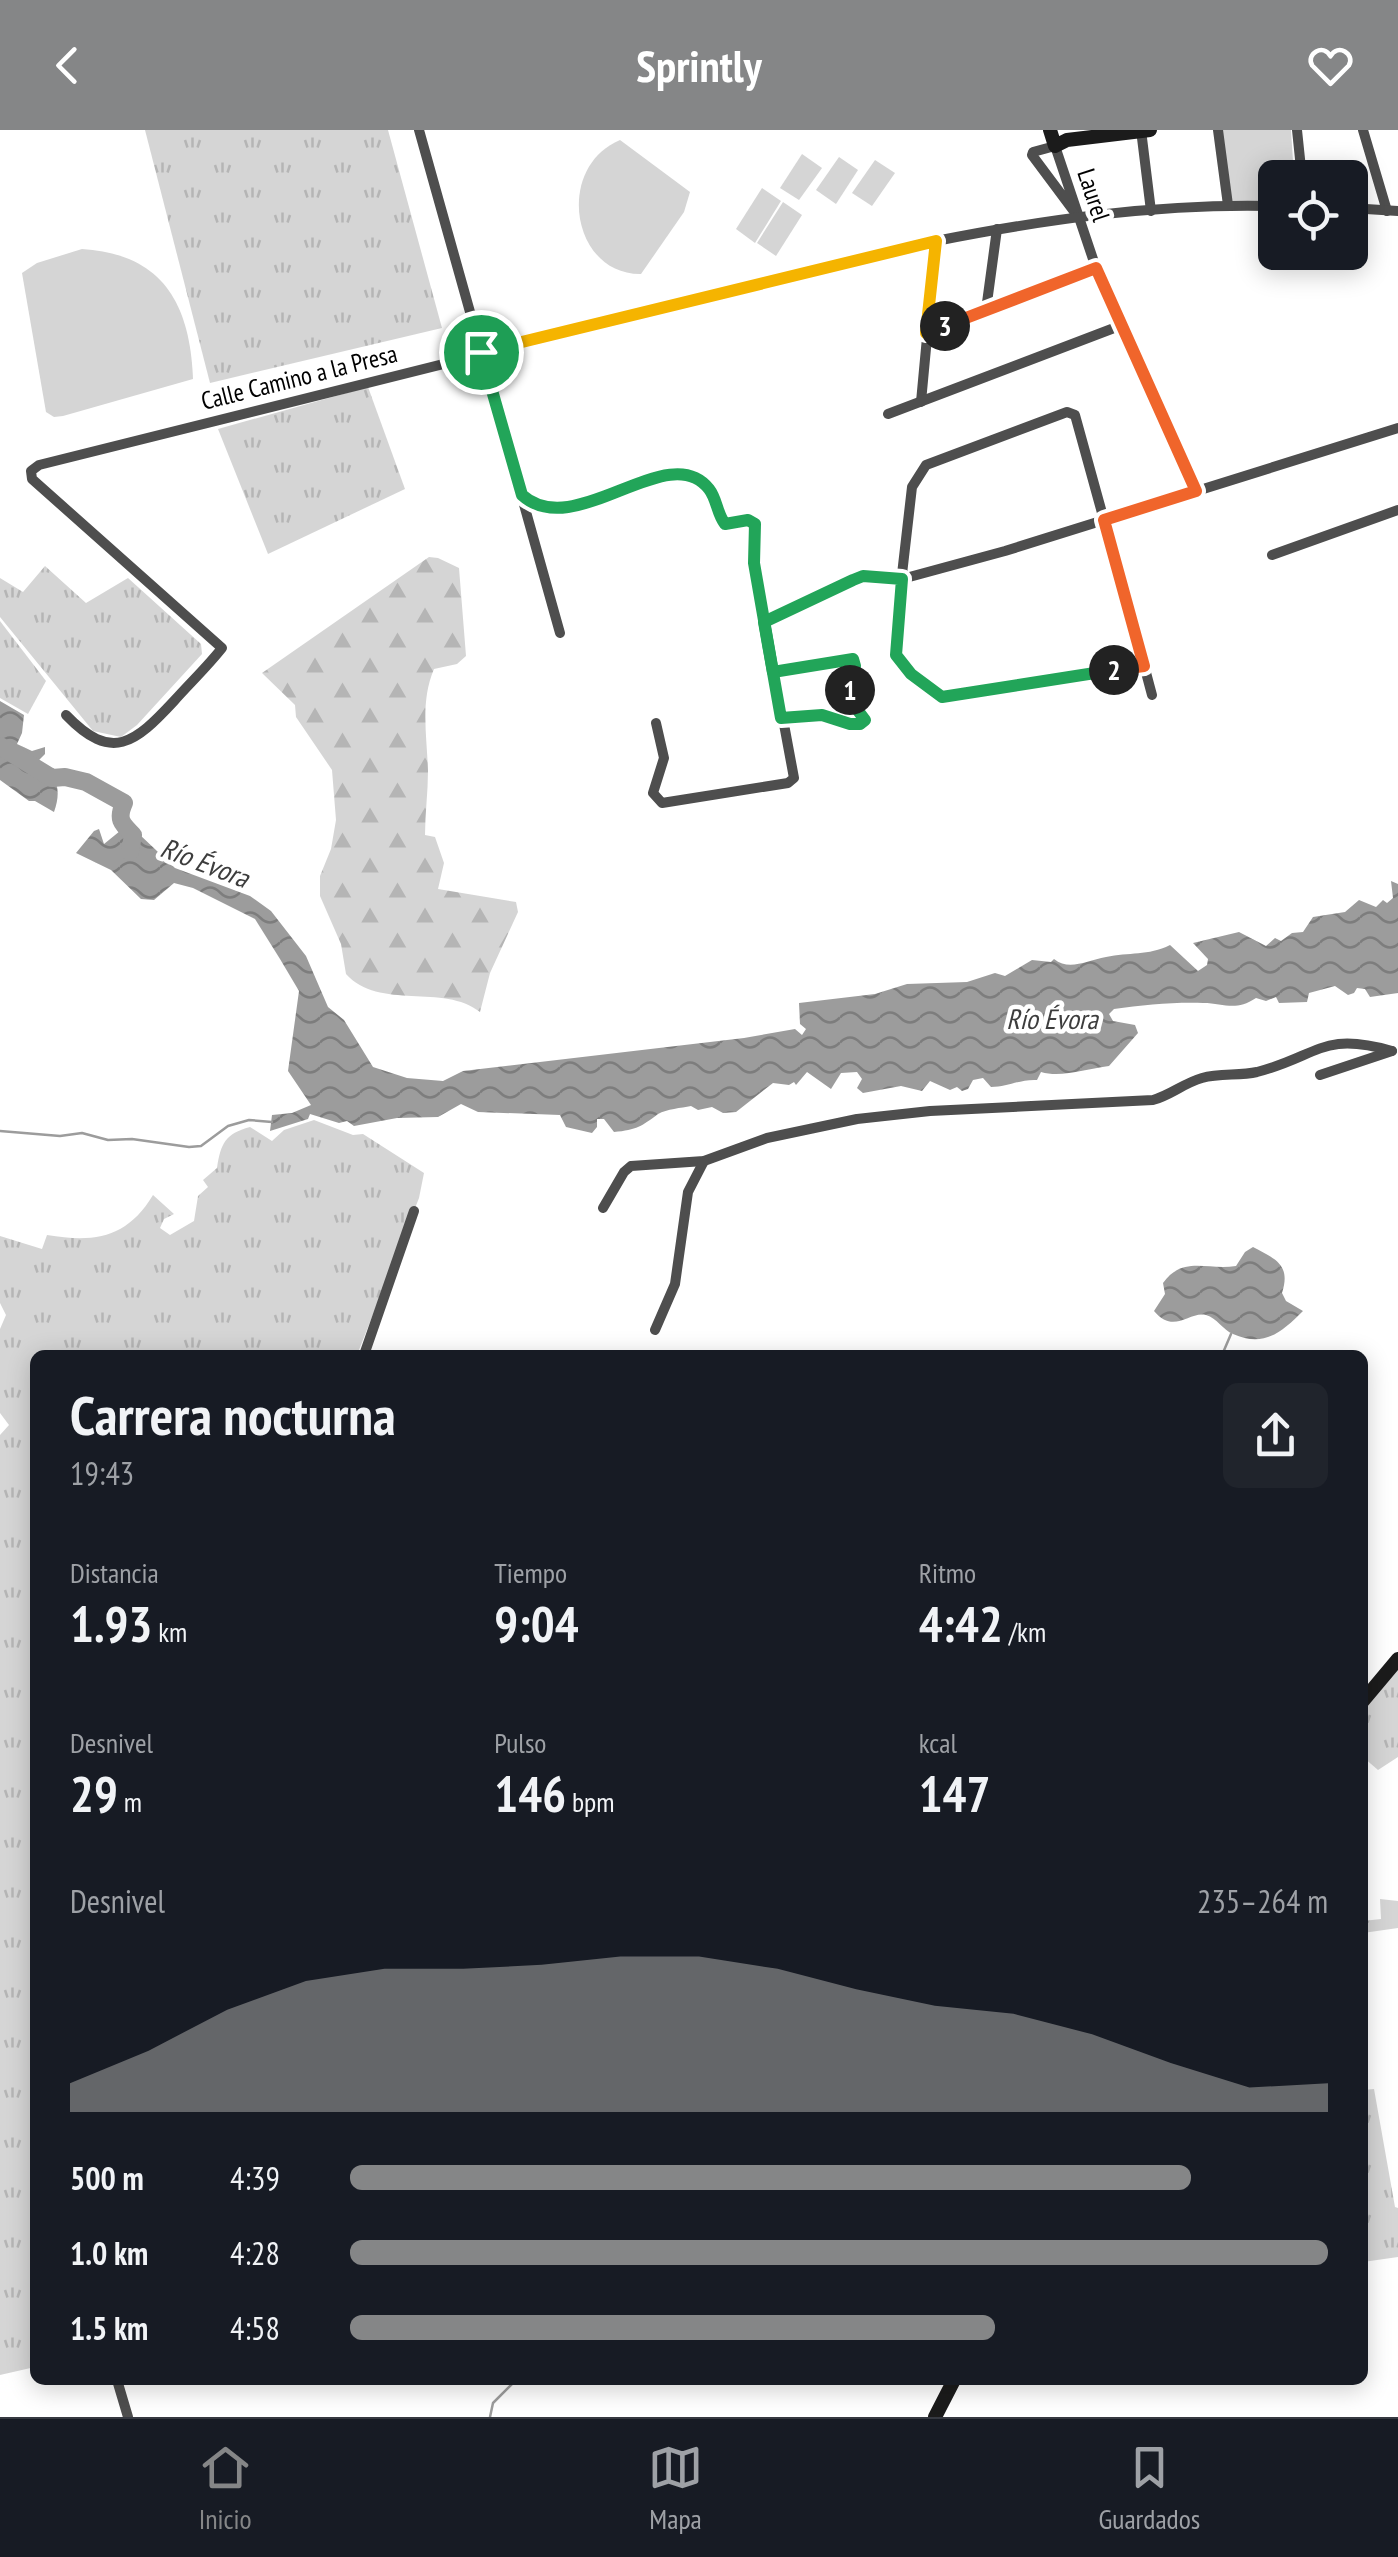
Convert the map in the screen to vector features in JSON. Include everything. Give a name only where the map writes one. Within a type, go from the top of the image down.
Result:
[{"type":"street","points":[[419,130],[560,632]]},
{"type":"street","name":"Laurel","points":[[1050,130],[1063,139],[1076,216],[1096,268],[1196,491]]},
{"type":"street","points":[[1141,130],[1152,211]]},
{"type":"street","points":[[1076,216],[1032,156],[1034,151],[1063,139],[1150,130]]},
{"type":"street","points":[[1218,130],[1228,205]]},
{"type":"street","points":[[1297,130],[1300,160]]},
{"type":"street","points":[[1362,130],[1392,211]]},
{"type":"street","name":"Calle Camino a la Presa","points":[[66,714],[98,741],[126,742],[154,723],[222,648],[32,480],[31,471],[39,464],[936,241],[1076,216],[1258,206]]},
{"type":"street","points":[[986,310],[997,229]]},
{"type":"street","points":[[920,402],[936,241]]},
{"type":"street","points":[[926,333],[1096,268]]},
{"type":"street","points":[[888,414],[1122,325]]},
{"type":"street","points":[[1144,666],[942,697],[911,674],[896,655],[912,487],[926,466],[1068,412],[1075,415],[1152,695]]},
{"type":"street","points":[[764,622],[863,576],[902,579],[1398,428]]},
{"type":"street","points":[[522,495],[532,505],[559,510],[645,481],[682,475],[709,488],[725,524],[748,520],[755,524],[754,563],[794,778],[788,784],[662,803],[654,794],[664,758],[656,723]]},
{"type":"street","points":[[1272,555],[1398,510]]},
{"type":"street","points":[[773,672],[853,659],[850,700],[864,716],[864,723],[850,724],[822,715],[781,718]]},
{"type":"street","points":[[602,1208],[630,1166],[704,1161],[766,1138],[858,1119],[930,1111],[1152,1100],[1172,1095],[1203,1078],[1257,1072],[1322,1046],[1360,1042],[1395,1050]]},
{"type":"street","points":[[1320,1074],[1395,1050]]},
{"type":"street","points":[[655,1330],[680,1264],[688,1192],[704,1161]]},
{"type":"street","points":[[366,1350],[414,1211]]},
{"type":"street","points":[[1368,1695],[1398,1659]]},
{"type":"street","points":[[118,2385],[128,2417]]},
{"type":"street","points":[[935,2417],[951,2385]]},
{"type":"green space","points":[[145,130],[388,130],[442,328],[210,383]]},
{"type":"green space","points":[[1214,130],[1291,130],[1293,160],[1258,160],[1258,206],[1227,205]]},
{"type":"green space","points":[[620,140],[690,192],[684,212],[641,274],[618,270],[599,257],[580,218],[579,195],[586,173],[599,154]]},
{"type":"green space","points":[[802,154],[822,168],[799,200],[780,188]]},
{"type":"green space","points":[[839,157],[858,170],[836,204],[816,190]]},
{"type":"green space","points":[[875,160],[895,173],[872,206],[852,193]]},
{"type":"green space","points":[[762,188],[781,201],[755,243],[736,229]]},
{"type":"green space","points":[[783,202],[802,215],[776,256],[757,243]]},
{"type":"green space","points":[[82,249],[133,261],[167,288],[186,328],[193,379],[63,416],[54,417],[46,412],[22,273],[37,263]]},
{"type":"green space","points":[[368,387],[405,489],[268,554],[218,429]]},
{"type":"green space","points":[[429,557],[459,568],[466,656],[457,664],[434,669],[427,694],[425,835],[435,837],[444,863],[438,889],[516,902],[518,912],[490,973],[480,1012],[449,999],[376,991],[346,974],[341,944],[320,896],[320,876],[331,849],[336,820],[332,770],[296,717],[295,705],[262,673]]},
{"type":"green space","points":[[45,566],[86,603],[128,578],[201,644],[202,654],[137,725],[121,737],[93,731],[0,617],[0,578],[23,592]]},
{"type":"green space","points":[[0,621],[46,681],[28,714],[0,698]]},
{"type":"green space","points":[[314,1120],[353,1135],[363,1134],[424,1173],[419,1198],[359,1350],[30,1350],[30,2368],[0,2375],[0,1435],[9,1425],[0,1413],[0,1329],[6,1315],[0,1303],[0,1236],[42,1249],[47,1235],[80,1238],[108,1234],[132,1221],[153,1195],[174,1214],[164,1219],[160,1228],[170,1235],[194,1221],[198,1196],[208,1187],[203,1180],[217,1168],[230,1136],[250,1127],[272,1141],[284,1130]]},
{"type":"green space","points":[[1398,1665],[1398,1757],[1378,1770],[1368,1761],[1368,1701]]},
{"type":"green space","points":[[1380,1899],[1398,1901],[1398,1928],[1368,1932],[1368,1920],[1381,1919]]},
{"type":"green space","points":[[1374,2089],[1398,2208],[1398,2257],[1368,2261],[1368,2090]]},
{"type":"water","points":[[0,701],[24,715],[17,744],[32,751],[45,747],[39,760],[56,783],[54,812],[29,801],[0,780]]},
{"type":"water","name":"Río Évora","points":[[99,829],[104,844],[120,831],[139,834],[175,868],[250,896],[271,911],[306,956],[328,1007],[344,1020],[373,1067],[407,1078],[443,1081],[463,1071],[795,1029],[802,1035],[806,1029],[800,1024],[799,1003],[875,994],[907,984],[967,982],[995,973],[1005,976],[1032,960],[1054,959],[1072,965],[1170,945],[1198,971],[1207,965],[1208,959],[1193,943],[1239,932],[1266,946],[1275,938],[1281,941],[1292,933],[1303,932],[1313,917],[1345,912],[1359,900],[1376,907],[1383,900],[1387,903],[1393,898],[1391,881],[1398,884],[1398,993],[1370,997],[1365,989],[1357,988],[1348,995],[1335,986],[1309,993],[1307,1002],[1279,1003],[1276,997],[1266,1001],[1256,998],[1236,1006],[1181,1003],[1114,1009],[1109,1014],[1113,1021],[1135,1025],[1138,1033],[1109,1066],[1065,1074],[1041,1072],[1037,1080],[997,1087],[991,1087],[983,1078],[973,1080],[962,1091],[930,1081],[922,1091],[901,1086],[863,1093],[857,1088],[862,1079],[857,1072],[841,1073],[831,1089],[807,1072],[796,1085],[773,1083],[736,1112],[723,1113],[712,1107],[698,1110],[691,1106],[662,1112],[639,1127],[614,1132],[604,1119],[597,1119],[592,1133],[566,1127],[560,1115],[478,1112],[461,1104],[438,1117],[397,1118],[354,1126],[310,1114],[308,1119],[270,1131],[272,1115],[292,1113],[311,1105],[288,1071],[299,991],[255,919],[193,888],[174,883],[154,900],[141,899],[111,870],[76,853]]},
{"type":"water","points":[[1253,1247],[1280,1264],[1284,1276],[1282,1293],[1286,1301],[1303,1311],[1280,1331],[1263,1338],[1244,1338],[1206,1315],[1175,1322],[1154,1311],[1165,1294],[1163,1283],[1171,1274],[1196,1266],[1236,1266]]},
{"type":"waterway","name":"Río Évora","points":[[0,746],[52,778],[86,782],[124,803],[121,817],[133,835],[130,852]]},
{"type":"waterway","points":[[0,1131],[60,1136],[82,1133],[108,1140],[132,1139],[189,1147],[201,1146],[228,1126],[249,1120],[272,1122]]},
{"type":"waterway","points":[[1224,1350],[1231,1334]]},
{"type":"waterway","points":[[490,2417],[493,2403],[511,2385]]},
{"type":"route","points":[[481,352],[522,495],[532,505],[559,510],[645,481],[682,475],[709,488],[725,524],[748,520],[755,524],[754,563],[773,672],[853,659],[850,700],[865,720],[856,725],[822,715],[781,718],[764,622],[853,580],[863,576],[902,579],[896,655],[911,674],[942,697],[1144,666],[1104,520],[1196,491],[1096,268],[926,333],[936,241],[481,352]]}]
